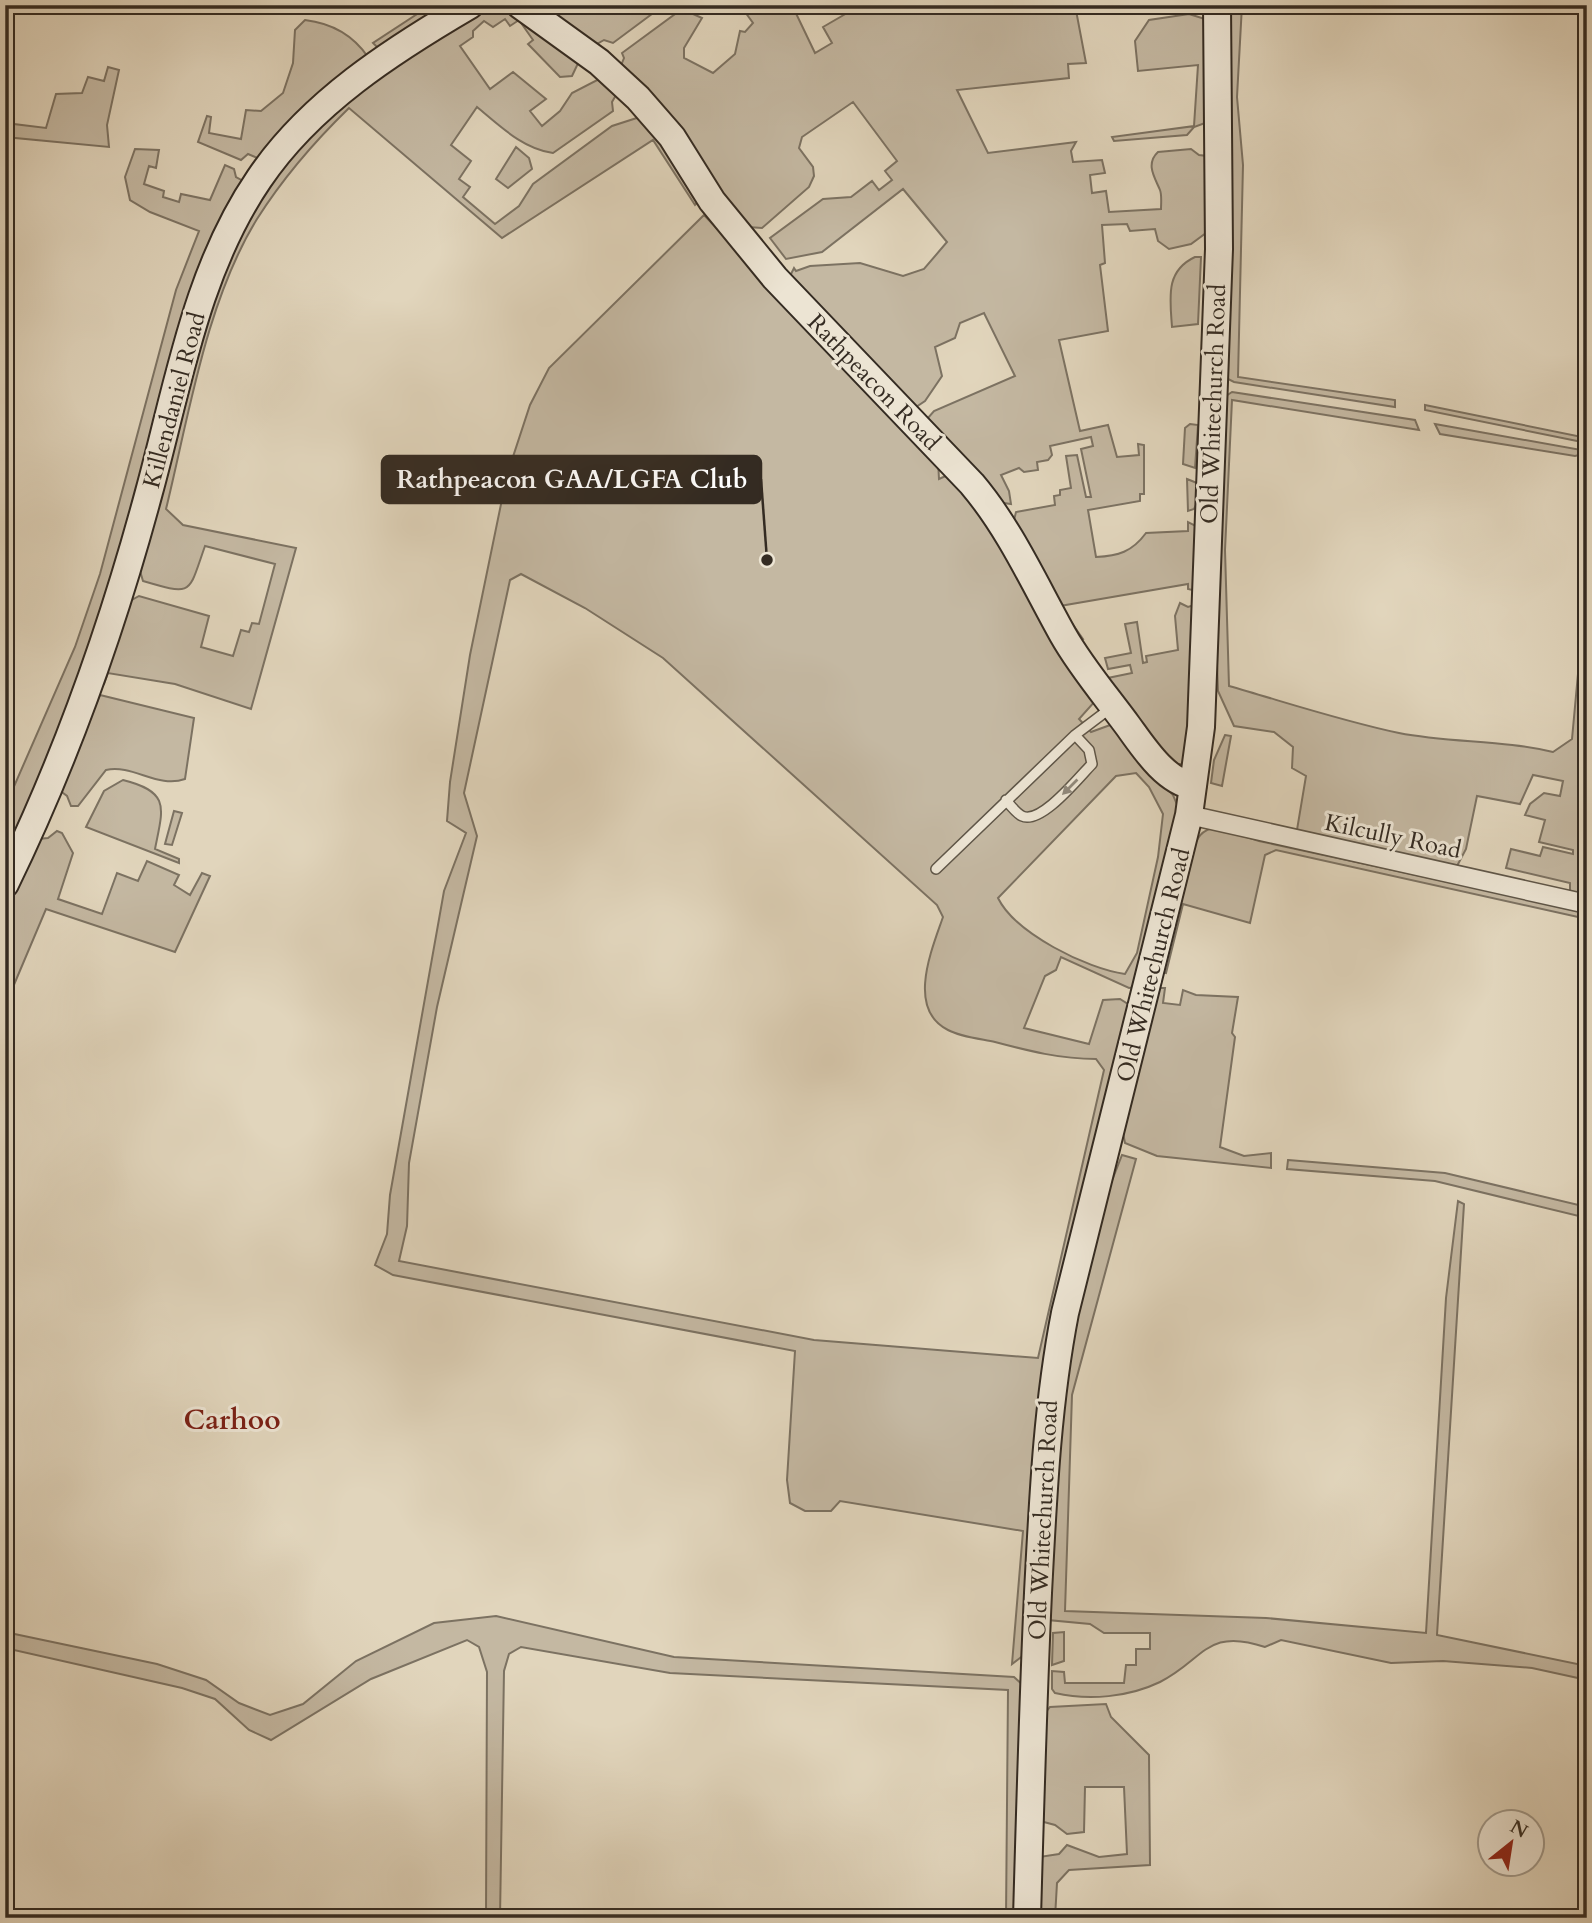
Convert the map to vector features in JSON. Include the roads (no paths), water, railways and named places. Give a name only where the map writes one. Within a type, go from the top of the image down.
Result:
[{"type":"street","name":"Killendaniel Road","points":[[5,884],[41,805],[87,688],[145,506],[196,315],[210,274],[245,201],[260,177],[308,122],[367,71],[470,5]]},
{"type":"street","name":"Rathpeacon Road","points":[[520,5],[599,62],[638,98],[672,137],[712,201],[775,278],[972,484],[998,517],[1076,656],[1167,772],[1182,784],[1193,786]]},
{"type":"street","name":"Old Whitechurch Road","points":[[1027,1918],[1033,1698],[1045,1440],[1052,1379],[1065,1312],[1189,816],[1205,689],[1208,485],[1219,249],[1217,5]]},
{"type":"street","name":"Kilcully Road","points":[[1189,816],[1587,904]]},
{"type":"lane","points":[[936,869],[1075,734],[1113,706]]},
{"type":"lane","points":[[1006,800],[1021,816],[1031,818],[1042,814],[1092,764],[1089,750],[1075,734]]},
{"type":"place","name":"Rathpeacon GAA/LGFA Club","points":[[767,560]]},
{"type":"district","name":"Carhoo","points":[[232,1419]]}]
